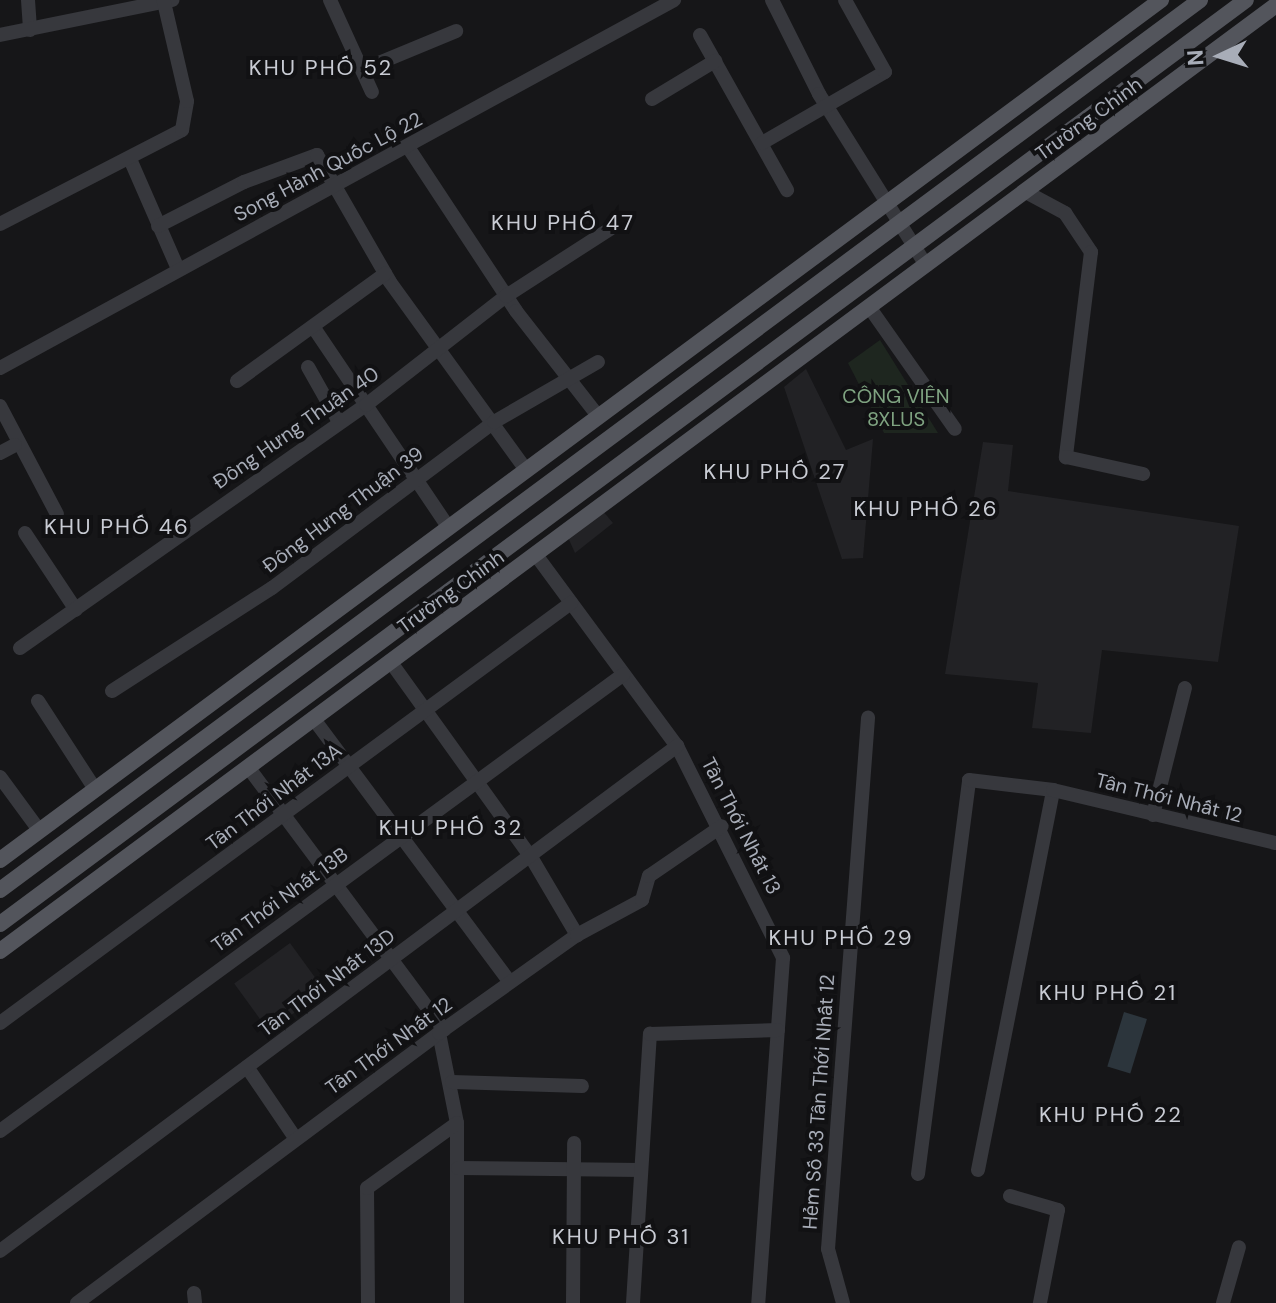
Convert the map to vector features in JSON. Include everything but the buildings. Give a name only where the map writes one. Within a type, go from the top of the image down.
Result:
[{"type":"main road","name":"Trường Chinh","points":[[0,890],[1200,0]]},
{"type":"main road","name":"Trường Chinh","points":[[0,924],[1246,0]]},
{"type":"main road","points":[[0,860],[524,467],[887,203],[1156,1]]},
{"type":"main road","name":"Trường Chinh","points":[[0,951],[390,661],[872,311],[926,265],[1276,5]]},
{"type":"main road","points":[[60,815],[103,874]]},
{"type":"street","points":[[28,0],[30,30]]},
{"type":"street","points":[[330,0],[372,92]]},
{"type":"street","name":"Song Hành Quốc Lộ 22","points":[[0,368],[674,0]]},
{"type":"street","points":[[772,0],[827,107],[926,265]]},
{"type":"street","points":[[762,143],[885,72],[845,0]]},
{"type":"street","points":[[0,35],[168,1],[188,118],[182,130],[0,224]]},
{"type":"street","points":[[362,70],[456,31]]},
{"type":"street","points":[[700,35],[787,190]]},
{"type":"street","points":[[652,99],[715,61]]},
{"type":"street","points":[[408,147],[506,296],[598,416]]},
{"type":"street","points":[[158,226],[244,182],[317,155],[332,187],[385,274],[436,350],[494,422],[524,467]]},
{"type":"street","points":[[130,159],[178,269]]},
{"type":"street","points":[[1024,191],[1065,213],[1091,252],[1066,457],[1143,474]]},
{"type":"street","name":"Đông Hưng Thuận 40","points":[[20,648],[366,405],[506,296],[610,229]]},
{"type":"street","points":[[237,381],[385,274]]},
{"type":"street","points":[[872,311],[955,429]]},
{"type":"street","points":[[314,328],[447,525]]},
{"type":"street","name":"Đông Hưng Thuận 39","points":[[112,691],[272,588],[494,422],[598,362]]},
{"type":"street","points":[[308,367],[339,422]]},
{"type":"street","points":[[0,406],[15,445],[57,514]]},
{"type":"street","points":[[0,453],[15,445]]},
{"type":"street","points":[[25,533],[76,610]]},
{"type":"street","name":"Tân Thới Nhất 13","points":[[536,555],[677,746],[722,826],[783,958],[758,1303]]},
{"type":"street","name":"Tân Thới Nhất 13A","points":[[0,1023],[571,603]]},
{"type":"street","points":[[390,661],[531,857],[577,935]]},
{"type":"street","name":"Tân Thới Nhất 13B","points":[[0,1131],[624,674]]},
{"type":"street","points":[[1153,815],[1185,688]]},
{"type":"street","points":[[38,701],[95,789]]},
{"type":"street","points":[[313,718],[404,835],[510,982]]},
{"type":"street","name":"Hẻm Số 33 Tân Thới Nhất 12","points":[[843,1303],[828,1249],[868,718]]},
{"type":"street","name":"Tân Thới Nhất 13D","points":[[0,1251],[677,746]]},
{"type":"street","points":[[248,767],[338,881],[394,958],[441,1031],[457,1123],[457,1303]]},
{"type":"street","name":"Tân Thới Nhất 12","points":[[918,1174],[969,780],[1053,790],[1276,843]]},
{"type":"street","points":[[3,787],[39,830]]},
{"type":"street","points":[[978,1170],[1053,790]]},
{"type":"street","name":"Tân Thới Nhất 12","points":[[77,1303],[441,1031],[577,935],[642,900],[649,876],[722,826]]},
{"type":"street","points":[[633,1303],[650,1034],[778,1030]]},
{"type":"street","points":[[247,1067],[296,1139]]},
{"type":"street","points":[[452,1082],[582,1086]]},
{"type":"street","points":[[368,1303],[367,1188],[457,1123]]},
{"type":"street","points":[[573,1303],[574,1143]]},
{"type":"street","points":[[458,1168],[640,1170]]},
{"type":"street","points":[[1010,1196],[1058,1210],[1044,1302]]},
{"type":"street","points":[[1223,1303],[1239,1247]]},
{"type":"shaded area","points":[[806,369],[846,450],[873,439],[863,558],[842,559],[784,387]]},
{"type":"shaded area","points":[[983,442],[1013,445],[1008,491],[1239,526],[1218,662],[1102,650],[1091,733],[1032,728],[1038,683],[945,674]]},
{"type":"shaded area","points":[[602,510],[613,523],[575,553],[566,533]]},
{"type":"shaded area","points":[[290,943],[325,991],[269,1031],[234,984]]},
{"type":"shaded area","points":[[1124,1012],[1147,1019],[1130,1074],[1107,1067]]},
{"type":"green space","name":"CÔNG VIÊN 8XLUS","points":[[880,340],[938,433],[884,433],[848,363]]},
{"type":"district","name":"KHU PHỐ 52","points":[[321,68]]},
{"type":"district","name":"KHU PHỐ 47","points":[[563,223]]},
{"type":"district","name":"KHU PHỐ 27","points":[[775,472]]},
{"type":"district","name":"KHU PHỐ 26","points":[[926,509]]},
{"type":"district","name":"KHU PHỐ 46","points":[[117,527]]},
{"type":"district","name":"KHU PHỐ 32","points":[[451,828]]},
{"type":"district","name":"KHU PHỐ 29","points":[[841,938]]},
{"type":"district","name":"KHU PHỐ 21","points":[[1108,993]]},
{"type":"district","name":"KHU PHỐ 22","points":[[1111,1115]]},
{"type":"district","name":"KHU PHỐ 31","points":[[621,1237]]}]
